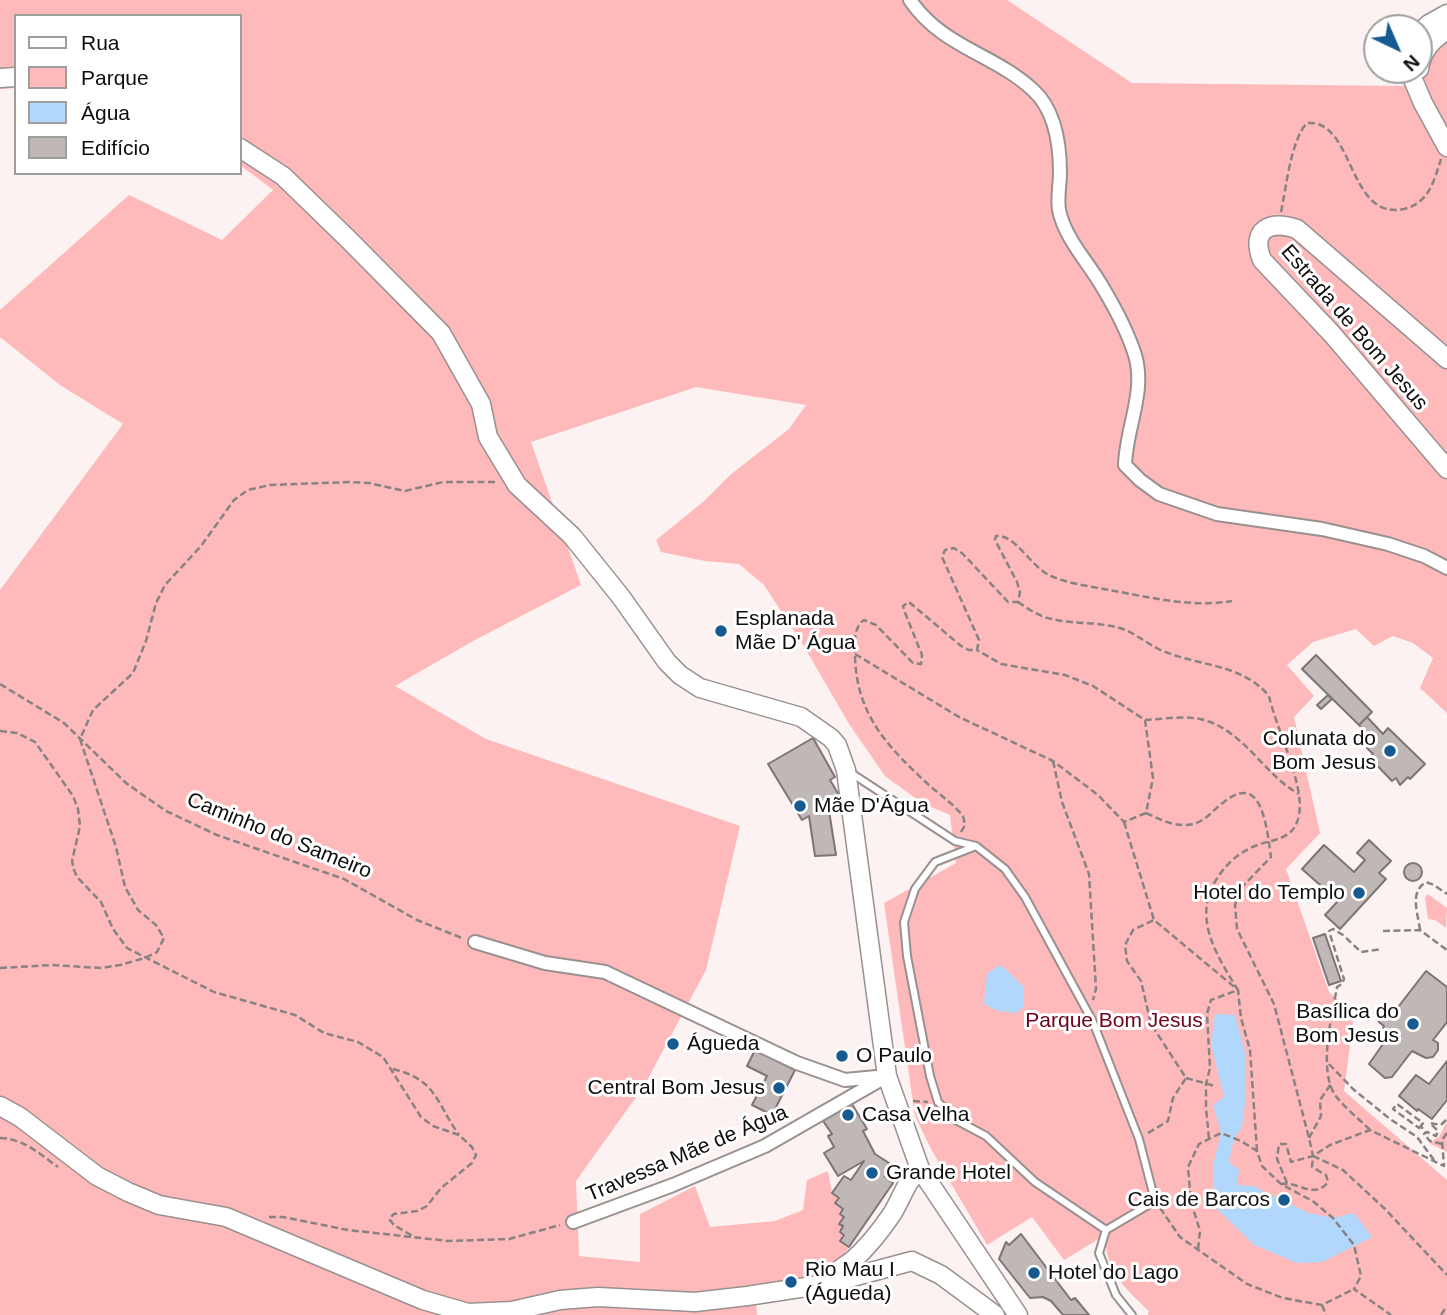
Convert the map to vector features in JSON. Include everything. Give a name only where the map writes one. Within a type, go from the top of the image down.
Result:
[{"type":"main road","points":[[1420,84],[1446,146]]},
{"type":"main road","points":[[242,149],[283,176],[441,333],[481,404],[488,437],[517,485],[572,536],[621,597],[667,662],[680,675],[700,688],[801,717],[837,745],[846,770],[887,1076],[920,1169],[1017,1315]]},
{"type":"main road","name":"Estrada de Bom Jesus","points":[[1447,359],[1297,229],[1270,225],[1258,238],[1262,260],[1332,334],[1447,469]]},
{"type":"main road","points":[[0,1106],[20,1117],[97,1176],[128,1192],[159,1205],[226,1217],[423,1300],[468,1313],[512,1311],[560,1300],[598,1297],[695,1302],[797,1290],[912,1261],[941,1275],[995,1315]]},
{"type":"main road","points":[[826,1284],[834,1272],[852,1261],[871,1241],[892,1214],[911,1177],[920,1169]]},
{"type":"street","points":[[910,0],[918,12],[941,33],[963,48],[1001,66],[1034,90],[1052,116],[1060,169],[1059,210],[1071,238],[1104,289],[1135,356],[1139,388],[1125,449],[1125,465],[1159,494],[1217,514],[1322,529],[1388,544],[1424,556],[1447,568]]},
{"type":"street","points":[[475,942],[545,963],[605,972],[797,1063],[845,1080],[887,1076]]},
{"type":"street","name":"Travessa Mãe de Água","points":[[573,1222],[673,1185],[765,1146],[887,1076]]},
{"type":"lane","points":[[846,770],[955,841],[976,846],[1005,869],[1025,897],[1089,1014],[1139,1139],[1155,1201],[1106,1230],[1099,1253],[1116,1295],[1132,1315]]},
{"type":"lane","points":[[976,846],[935,862],[915,889],[904,922],[907,956],[930,1076],[938,1102],[956,1120],[986,1136],[1035,1182],[1106,1230]]},
{"type":"path","points":[[1278,225],[1296,148],[1302,128],[1307,123],[1315,122],[1326,130],[1345,151],[1353,173],[1367,195],[1379,207],[1392,211],[1412,207],[1427,196],[1446,146]]},
{"type":"path","points":[[0,968],[43,965],[101,968],[145,958],[157,952],[164,939],[156,925],[138,910],[125,887],[116,847],[80,739],[93,710],[132,673],[146,641],[156,603],[164,585],[201,546],[234,500],[248,490],[270,485],[303,486],[351,482],[405,491],[443,482],[517,485]]},
{"type":"path","points":[[1018,602],[1020,592],[1017,582],[995,540],[996,536],[1003,535],[1010,539],[1030,562],[1049,576],[1074,583],[1182,603],[1211,605],[1232,601]]},
{"type":"path","points":[[977,650],[979,640],[942,557],[945,550],[954,548],[963,554],[1008,602],[1018,602],[1052,619],[1119,627],[1160,650],[1245,674],[1269,696],[1299,794],[1300,813],[1296,827],[1284,838],[1256,846],[1225,867],[1206,899],[1205,920],[1216,954],[1238,990],[1241,1018],[1250,1050],[1257,1151],[1262,1166],[1281,1184],[1314,1202],[1333,1219],[1354,1245],[1360,1276],[1354,1289],[1322,1306],[1283,1298],[1247,1284],[1180,1237],[1155,1201]]},
{"type":"path","points":[[943,832],[953,837],[958,835],[965,825],[963,816],[899,755],[873,725],[856,679],[856,631],[864,620],[870,621],[913,663],[921,664],[922,655],[903,606],[909,602],[961,646],[977,650],[1001,664],[1065,675],[1093,686],[1145,720],[1187,718],[1209,722],[1229,732],[1283,785],[1299,794]]},
{"type":"path","points":[[855,654],[959,717],[1053,761],[1098,795],[1124,822],[1154,920],[1238,990]]},
{"type":"path","name":"Caminho do Sameiro","points":[[0,684],[64,723],[126,783],[166,811],[217,835],[344,878],[417,920],[475,942]]},
{"type":"path","points":[[1145,720],[1153,778],[1146,813]]},
{"type":"path","points":[[0,731],[17,733],[35,743],[69,790],[78,809],[80,826],[73,852],[74,870],[101,902],[120,940],[127,948],[214,992],[295,1015],[324,1033],[358,1042],[383,1057],[421,1117],[433,1126],[459,1135]]},
{"type":"path","points":[[1053,761],[1062,802],[1089,874],[1096,989],[1089,1014]]},
{"type":"path","points":[[1124,822],[1146,813],[1178,825],[1194,824],[1209,816],[1235,793],[1245,792],[1255,796],[1261,808],[1270,857],[1241,888],[1235,905],[1237,929],[1274,1004],[1309,1138],[1313,1156],[1312,1167],[1326,1174],[1328,1182],[1324,1187],[1310,1191],[1287,1183],[1281,1184]]},
{"type":"path","points":[[1420,930],[1415,894],[1418,886],[1426,882],[1447,894]]},
{"type":"path","points":[[1154,920],[1133,930],[1125,945],[1127,961],[1141,981],[1151,1024],[1186,1078],[1215,1086]]},
{"type":"path","points":[[1382,948],[1361,952],[1343,935],[1333,929],[1329,931],[1344,979],[1337,987],[1328,1046],[1328,1075],[1331,1084],[1335,1094],[1370,1130],[1446,1167],[1443,1145],[1447,1134]]},
{"type":"path","points":[[1382,931],[1420,930],[1447,950]]},
{"type":"path","points":[[1209,1139],[1206,1084],[1210,1068],[1207,1014],[1211,1000],[1238,990]]},
{"type":"path","points":[[1328,1062],[1353,1089],[1416,1136],[1436,1163]]},
{"type":"path","points":[[391,1068],[413,1074],[433,1089],[445,1115],[476,1155],[472,1163],[441,1188],[427,1206],[418,1211],[394,1214],[389,1219],[414,1237]]},
{"type":"path","points":[[1139,1139],[1168,1121],[1173,1098],[1186,1078]]},
{"type":"path","points":[[1309,1138],[1321,1116],[1320,1100],[1331,1084]]},
{"type":"path","points":[[896,1100],[938,1102]]},
{"type":"path","points":[[1421,1126],[1419,1128],[1393,1109],[1397,1104],[1423,1123],[1421,1126],[1425,1136],[1447,1150]]},
{"type":"path","points":[[1425,1132],[1436,1136],[1438,1132],[1430,1123],[1441,1125],[1447,1119]]},
{"type":"path","points":[[1287,1183],[1277,1159],[1279,1144],[1286,1144],[1291,1162],[1313,1156],[1330,1145],[1370,1130]]},
{"type":"path","points":[[1198,1249],[1200,1231],[1191,1202],[1188,1167],[1199,1144],[1221,1133],[1257,1151]]},
{"type":"path","points":[[1313,1156],[1343,1170],[1385,1209],[1447,1275]]},
{"type":"path","points":[[260,1217],[283,1217],[348,1230],[448,1241],[509,1239],[573,1222]]},
{"type":"path","points":[[1354,1289],[1391,1315]]},
{"type":"path","points":[[1322,1306],[1326,1315]]},
{"type":"path","points":[[1441,1315],[1447,1306]]},
{"type":"green space","name":"Parque Bom Jesus","points":[[0,0],[1007,0],[1132,83],[1433,84],[1433,53],[1447,40],[1447,713],[1420,688],[1433,658],[1413,643],[1393,636],[1374,646],[1356,629],[1313,642],[1287,665],[1314,696],[1294,717],[1320,833],[1286,869],[1329,992],[1354,1014],[1344,1091],[1447,1180],[1447,1315],[1148,1315],[1149,1311],[1125,1287],[1113,1269],[1108,1259],[1105,1235],[1064,1260],[1032,1217],[987,1245],[931,1149],[915,1116],[884,903],[956,863],[950,815],[922,803],[885,776],[849,724],[802,643],[764,585],[739,564],[705,561],[661,552],[656,540],[703,502],[730,475],[789,429],[806,405],[696,387],[531,442],[581,585],[473,641],[395,686],[486,739],[740,826],[706,970],[644,1086],[576,1181],[579,1256],[640,1262],[640,1214],[695,1186],[710,1227],[775,1221],[803,1210],[807,1180],[828,1171],[832,1193],[839,1198],[836,1203],[843,1209],[840,1214],[844,1217],[839,1224],[843,1226],[840,1232],[844,1235],[840,1240],[849,1247],[831,1266],[819,1272],[794,1281],[755,1288],[757,1315],[0,1315],[0,590],[123,424],[60,385],[0,337],[0,310],[129,195],[222,240],[273,190],[242,167],[242,14],[14,14],[14,88],[0,89]]},
{"type":"green space","points":[[1428,894],[1447,908],[1446,928],[1435,920],[1428,919],[1425,898]]},
{"type":"green space","points":[[1447,1121],[1447,1152],[1429,1143],[1439,1137]]},
{"type":"water","points":[[1001,965],[1024,987],[1024,1006],[1017,1013],[998,1011],[984,1004],[987,973]]},
{"type":"water","points":[[1215,1014],[1235,1015],[1245,1052],[1246,1097],[1242,1127],[1234,1138],[1229,1162],[1239,1170],[1237,1185],[1253,1186],[1309,1213],[1333,1218],[1354,1213],[1372,1237],[1322,1262],[1297,1263],[1254,1245],[1213,1205],[1213,1165],[1221,1133],[1213,1105],[1224,1097],[1211,1044]]},
{"type":"building","points":[[1316,655],[1372,712],[1359,725],[1302,669]]},
{"type":"building","points":[[1328,695],[1332,699],[1321,709],[1317,705]]},
{"type":"building","name":"Colunata do Bom Jesus","points":[[1367,717],[1383,734],[1388,728],[1425,764],[1400,785],[1396,778],[1392,781],[1370,758],[1373,754],[1367,748],[1371,745],[1360,734],[1363,730],[1359,725]]},
{"type":"building","points":[[813,738],[835,777],[830,780],[839,795],[825,804],[829,811],[836,855],[815,856],[809,816],[802,820],[768,764]]},
{"type":"building","points":[[1369,840],[1391,861],[1379,873],[1386,879],[1340,929],[1325,915],[1338,901],[1302,869],[1324,845],[1354,872],[1365,860],[1357,853]]},
{"type":"building","points":[[1409,863],[1417,863],[1422,872],[1420,879],[1409,881],[1404,876],[1404,868]]},
{"type":"building","points":[[1325,934],[1341,981],[1329,985],[1313,938]]},
{"type":"building","name":"Basílica do Bom Jesus","points":[[1426,971],[1447,987],[1447,1022],[1433,1040],[1438,1043],[1438,1050],[1433,1057],[1426,1058],[1412,1051],[1392,1077],[1385,1078],[1369,1064],[1390,1034],[1379,1022],[1378,1016],[1384,1008],[1390,1007],[1395,1011]]},
{"type":"building","points":[[755,1050],[795,1070],[772,1115],[752,1105],[767,1076],[747,1066]]},
{"type":"building","points":[[1447,1061],[1447,1100],[1432,1119],[1399,1096],[1416,1075],[1429,1084]]},
{"type":"building","name":"Grande Hotel","points":[[852,1104],[867,1129],[863,1131],[875,1154],[889,1163],[886,1168],[890,1171],[885,1177],[893,1183],[849,1247],[840,1241],[844,1235],[840,1232],[843,1226],[839,1224],[844,1217],[840,1214],[843,1209],[835,1203],[839,1198],[832,1193],[844,1176],[851,1180],[864,1161],[838,1176],[824,1153],[834,1147],[828,1136],[832,1134],[823,1121]]},
{"type":"building","points":[[1021,1234],[1071,1300],[1075,1298],[1089,1315],[1063,1315],[1051,1301],[1043,1297],[1030,1298],[999,1259],[1006,1242],[1009,1245]]},
{"type":"place","name":"Esplanada Mãe D' Água","points":[[721,631]]},
{"type":"place","name":"Colunata do Bom Jesus","points":[[1390,751]]},
{"type":"place","name":"Mãe D'Água","points":[[800,806]]},
{"type":"place","name":"Hotel do Templo","points":[[1359,893]]},
{"type":"place","name":"Basílica do Bom Jesus","points":[[1413,1024]]},
{"type":"place","name":"Águeda","points":[[673,1044]]},
{"type":"place","name":"O Paulo","points":[[842,1056]]},
{"type":"place","name":"Central Bom Jesus","points":[[779,1088]]},
{"type":"place","name":"Casa Velha","points":[[848,1115]]},
{"type":"place","name":"Grande Hotel","points":[[872,1173]]},
{"type":"place","name":"Cais de Barcos","points":[[1284,1200]]},
{"type":"place","name":"Hotel do Lago","points":[[1034,1273]]},
{"type":"place","name":"Rio Mau I (Águeda)","points":[[791,1282]]}]
